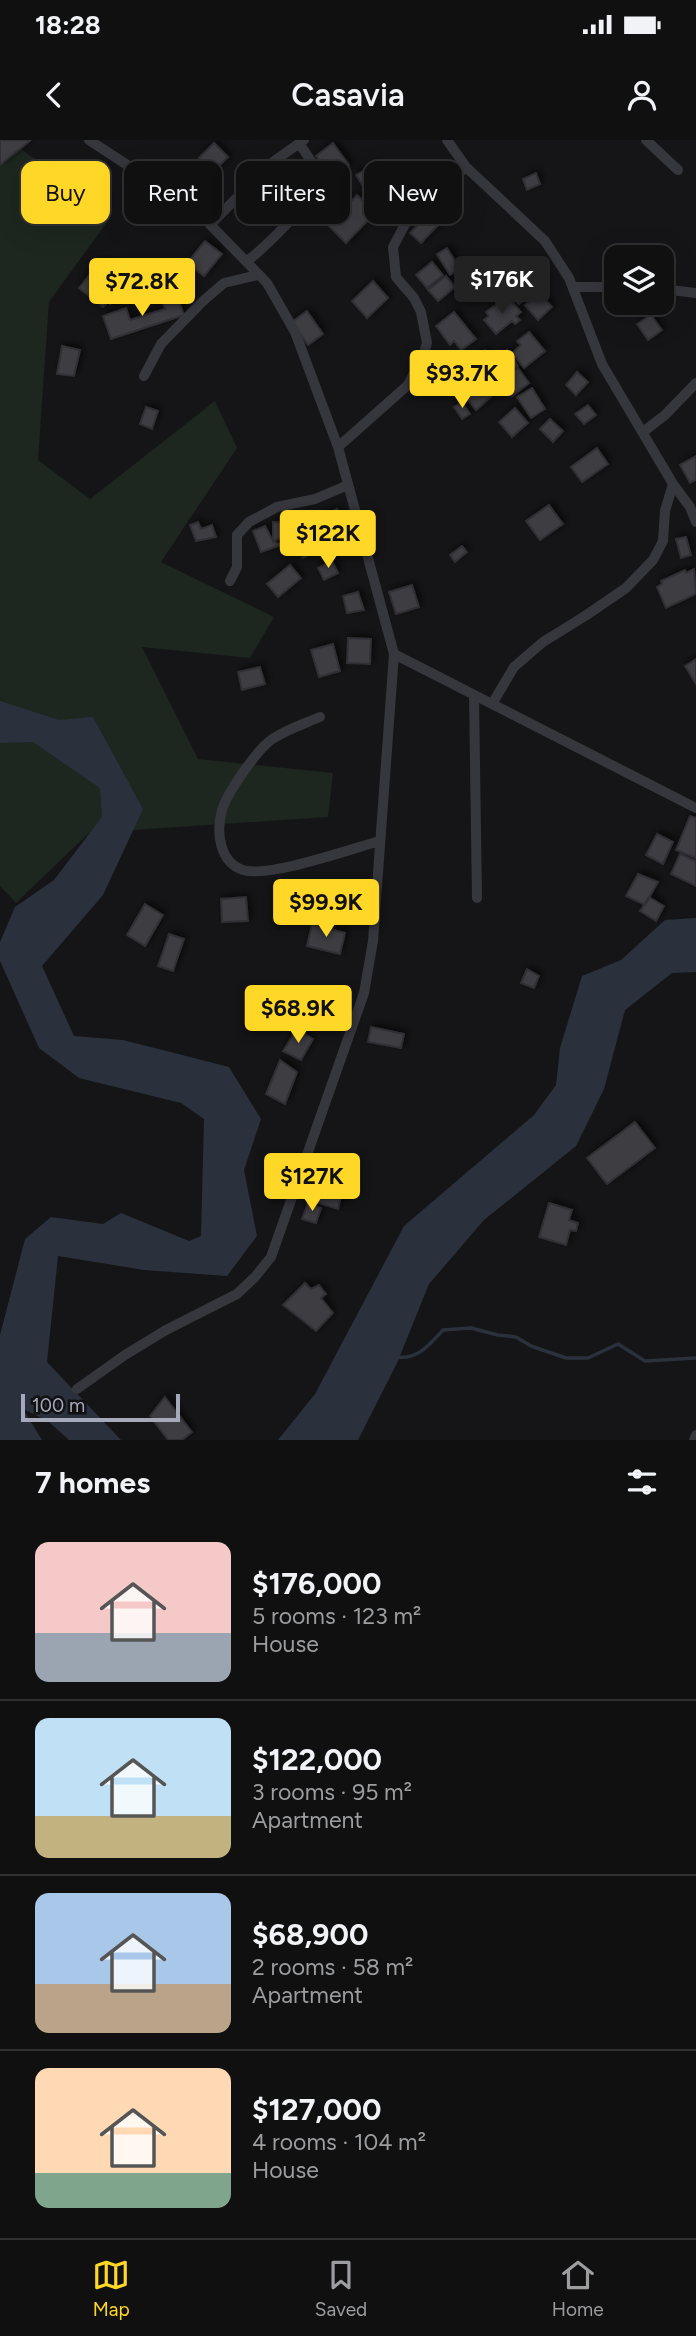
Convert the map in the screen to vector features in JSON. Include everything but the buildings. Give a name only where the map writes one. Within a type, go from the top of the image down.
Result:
[{"type":"street","points":[[89,140],[124,163]]},
{"type":"street","points":[[447,140],[466,167],[545,241],[573,287],[601,364],[673,484],[693,505],[696,522]]},
{"type":"street","points":[[646,140],[678,170]]},
{"type":"street","points":[[222,213],[270,164],[302,142],[319,181],[313,196],[247,261]]},
{"type":"street","points":[[338,447],[408,386],[424,353],[427,343],[421,312],[414,298],[396,277],[393,247],[410,215],[466,167]]},
{"type":"street","points":[[78,1389],[105,1368],[166,1330],[237,1294],[271,1257],[364,993],[373,942],[394,654],[338,447],[295,332],[267,283],[211,224]]},
{"type":"street","points":[[144,376],[161,344],[203,301],[224,284],[258,275]]},
{"type":"street","points":[[573,287],[604,287]]},
{"type":"street","points":[[674,290],[696,293]]},
{"type":"street","points":[[643,432],[665,415],[696,383]]},
{"type":"street","points":[[492,704],[514,667],[543,642],[626,588],[653,559],[663,541],[666,511],[673,484]]},
{"type":"street","points":[[230,581],[237,567],[237,535],[249,522],[277,506],[315,499],[348,485]]},
{"type":"street","points":[[394,654],[696,808]]},
{"type":"street","points":[[474,695],[477,898]]},
{"type":"street","points":[[320,717],[273,738],[261,749],[222,810],[220,839],[223,854],[232,865],[246,871],[277,869],[380,841]]},
{"type":"street","points":[[694,1440],[696,1435]]},
{"type":"shaded area","points":[[0,140],[10,140],[37,161],[21,161],[21,224],[106,224],[49,302],[38,460],[90,499],[215,401],[237,448],[161,562],[274,617],[250,658],[142,647],[198,759],[333,773],[328,817],[89,833],[16,903],[0,886]]},
{"type":"shaded area","points":[[0,701],[59,720],[93,717],[143,809],[103,895],[42,966],[74,1036],[123,1040],[229,1067],[261,1119],[244,1170],[257,1236],[227,1276],[144,1270],[58,1256],[47,1362],[121,1440],[69,1440],[48,1421],[23,1409],[42,1440],[0,1440],[0,1335],[25,1239],[51,1217],[103,1224],[121,1213],[189,1241],[201,1236],[204,1119],[181,1103],[79,1078],[39,1048],[0,961],[0,942],[15,907],[54,880],[102,817],[100,788],[33,742],[0,743]]},
{"type":"shaded area","points":[[696,918],[696,972],[672,973],[625,1010],[604,1089],[576,1146],[484,1220],[429,1284],[397,1363],[358,1440],[278,1440],[315,1394],[404,1226],[534,1115],[556,1085],[560,1048],[582,976],[621,960],[665,920]]},
{"type":"waterway","points":[[397,1357],[417,1353],[443,1330],[471,1328],[516,1337],[531,1346],[566,1358],[588,1358],[618,1344],[645,1361],[696,1358]]}]
